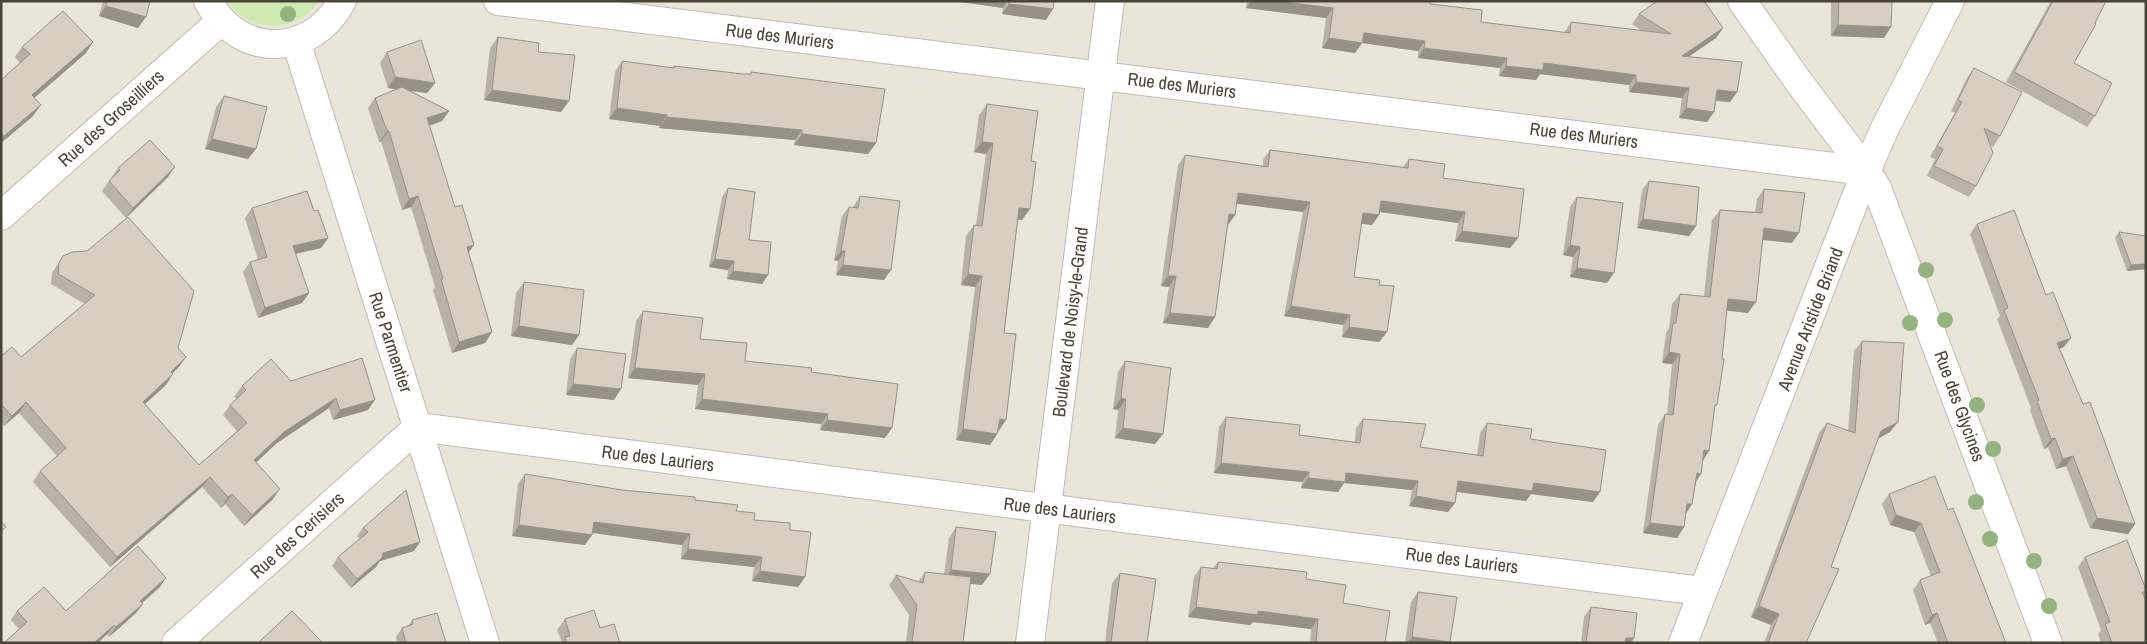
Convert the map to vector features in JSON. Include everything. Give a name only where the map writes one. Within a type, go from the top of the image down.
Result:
[{"type":"street","points":[[214,11],[237,34],[255,42],[275,44],[296,41],[323,27],[342,1]]},
{"type":"street","name":"Rue des Muriers","points":[[498,1],[1866,171]]},
{"type":"street","name":"Boulevard de Noisy-le-Grand","points":[[1030,643],[1110,1]]},
{"type":"street","name":"Rue des Glycines","points":[[1742,1],[1816,107],[1866,171],[1886,208],[2048,643]]},
{"type":"street","name":"Avenue Aristide Briand","points":[[1683,643],[1866,171],[1885,128],[1950,1]]},
{"type":"street","name":"Rue des Groseilliers","points":[[1,216],[214,11]]},
{"type":"street","name":"Rue Parmentier","points":[[296,41],[485,643]]},
{"type":"street","name":"Rue des Lauriers","points":[[418,427],[1702,591]]},
{"type":"street","name":"Rue des Cerisiers","points":[[176,643],[418,427]]},
{"type":"shaded area","points":[[1,1],[2146,1],[2146,643],[1,643]]},
{"type":"green space","points":[[228,1],[319,1],[310,12],[299,20],[273,26],[248,20],[237,12]]},
{"type":"building","points":[[107,1],[150,1],[146,17],[106,6]]},
{"type":"building","points":[[1009,1],[1054,1],[1053,9],[1009,4]]},
{"type":"building","points":[[1276,1],[1430,1],[1430,4],[1482,10],[1481,22],[1570,33],[1571,22],[1671,34],[1639,14],[1657,1],[1704,1],[1723,28],[1682,56],[1742,62],[1737,92],[1717,90],[1714,112],[1686,108],[1689,88],[1636,82],[1636,75],[1544,63],[1543,70],[1506,66],[1507,58],[1424,48],[1425,41],[1364,33],[1362,43],[1329,38],[1333,8]]},
{"type":"building","points":[[1839,1],[1892,1],[1891,27],[1838,25]]},
{"type":"building","points":[[2053,1],[2106,1],[2096,24],[2074,63],[2112,83],[2095,116],[2014,72]]},
{"type":"building","points":[[63,11],[93,42],[32,95],[41,105],[4,136],[1,133],[1,80],[30,54],[22,47]]},
{"type":"building","points":[[498,37],[539,43],[538,52],[575,55],[569,101],[492,90]]},
{"type":"building","points":[[421,40],[435,83],[395,77],[387,52]]},
{"type":"building","points":[[622,61],[743,74],[751,74],[751,72],[885,89],[876,143],[802,134],[802,130],[667,117],[667,115],[617,108]]},
{"type":"building","points":[[1974,68],[2022,92],[2000,136],[1984,128],[1993,153],[1976,186],[1934,166],[1943,149],[1937,146],[1962,102],[1958,100]]},
{"type":"building","points":[[402,87],[449,111],[427,118],[455,207],[462,205],[474,245],[467,247],[492,332],[459,342],[441,279],[443,279],[418,196],[409,199],[389,131],[387,131],[375,98]]},
{"type":"building","points":[[224,96],[267,107],[256,149],[212,139]]},
{"type":"building","points":[[987,104],[1038,111],[1031,161],[1036,162],[1030,209],[1019,208],[1004,333],[1016,334],[1006,420],[1000,419],[997,434],[963,429],[982,276],[968,274],[974,225],[982,226],[993,143],[982,142]]},
{"type":"building","points":[[150,140],[175,167],[133,208],[109,181],[120,170],[118,168]]},
{"type":"building","points":[[1270,150],[1408,168],[1409,159],[1445,164],[1443,178],[1524,189],[1518,238],[1462,231],[1465,212],[1381,201],[1379,215],[1363,213],[1354,277],[1380,280],[1379,285],[1394,286],[1387,332],[1349,327],[1350,315],[1291,306],[1310,202],[1238,193],[1235,215],[1229,214],[1215,317],[1170,313],[1176,276],[1168,276],[1185,155],[1268,167]]},
{"type":"building","points":[[1649,181],[1699,187],[1696,226],[1643,219]]},
{"type":"building","points":[[728,188],[755,192],[749,240],[771,242],[768,275],[733,271],[734,261],[715,259]]},
{"type":"building","points":[[1764,189],[1805,193],[1799,233],[1764,228],[1756,302],[1728,299],[1722,359],[1724,359],[1709,451],[1704,450],[1701,474],[1697,473],[1692,504],[1687,504],[1684,527],[1650,523],[1665,414],[1673,415],[1680,354],[1669,352],[1680,294],[1710,297],[1720,210],[1762,213]]},
{"type":"building","points":[[307,191],[314,211],[318,210],[328,238],[293,246],[309,293],[265,308],[250,262],[267,257],[252,208]]},
{"type":"building","points":[[860,196],[900,201],[891,270],[843,265],[845,251],[841,251],[849,207],[858,208]]},
{"type":"building","points":[[1577,197],[1623,203],[1614,273],[1577,268],[1580,247],[1570,245]]},
{"type":"building","points":[[2014,210],[2046,295],[2053,292],[2071,338],[2057,343],[2083,404],[2090,402],[2135,524],[2097,518],[2073,456],[2063,459],[2055,438],[2051,439],[2037,401],[2039,400],[2004,310],[2008,308],[1977,224]]},
{"type":"building","points":[[128,217],[194,291],[178,348],[186,357],[171,372],[173,374],[143,402],[199,465],[247,423],[230,405],[246,390],[242,386],[271,359],[291,381],[362,358],[375,400],[340,410],[336,398],[284,432],[254,460],[280,489],[252,515],[232,494],[228,497],[210,477],[117,557],[40,471],[66,448],[26,402],[12,416],[1,404],[1,356],[12,347],[21,357],[95,295],[58,274],[59,263],[63,256],[72,252],[87,251]]},
{"type":"building","points":[[2119,232],[2146,236],[2146,264],[2131,265]]},
{"type":"building","points":[[524,282],[584,290],[579,335],[519,326]]},
{"type":"building","points":[[643,311],[703,318],[700,339],[747,343],[745,361],[812,368],[811,372],[898,384],[892,428],[827,420],[828,414],[702,399],[705,374],[635,368]]},
{"type":"building","points":[[1862,341],[1904,343],[1898,422],[1881,431],[1831,567],[1839,569],[1806,643],[1768,643],[1779,614],[1759,606],[1827,423],[1855,433]]},
{"type":"building","points":[[577,348],[626,354],[621,389],[573,384]]},
{"type":"building","points":[[1125,361],[1171,368],[1163,434],[1123,428],[1126,399],[1121,398]]},
{"type":"building","points":[[1226,417],[1300,425],[1299,435],[1360,443],[1363,419],[1426,424],[1420,447],[1483,456],[1487,423],[1532,429],[1530,439],[1606,450],[1600,492],[1534,483],[1532,491],[1458,481],[1455,503],[1416,496],[1418,481],[1346,473],[1345,482],[1308,478],[1309,472],[1221,463]]},
{"type":"building","points":[[525,474],[622,490],[695,497],[695,500],[738,505],[736,511],[755,513],[754,520],[790,523],[790,530],[811,532],[805,577],[760,571],[762,557],[688,549],[690,534],[594,522],[592,535],[519,525]]},
{"type":"building","points":[[1935,476],[1948,510],[1953,508],[2006,643],[1948,643],[1937,613],[1932,615],[1920,580],[1940,572],[1921,523],[1896,515],[1889,494]]},
{"type":"building","points":[[406,490],[420,542],[383,553],[382,558],[357,579],[338,557],[368,532],[363,528]]},
{"type":"building","points":[[1,521],[6,527],[1,531]]},
{"type":"building","points":[[956,527],[996,532],[990,574],[951,570]]},
{"type":"building","points":[[2127,540],[2146,590],[2146,592],[2142,592],[2146,601],[2146,643],[2112,643],[2105,624],[2110,622],[2085,557]]},
{"type":"building","points":[[138,546],[166,578],[140,601],[143,604],[116,627],[114,625],[94,643],[4,643],[27,622],[17,611],[44,587],[66,611]]},
{"type":"building","points":[[1218,562],[1307,572],[1306,579],[1346,585],[1343,603],[1390,611],[1385,643],[1316,643],[1318,619],[1258,611],[1258,615],[1196,607],[1201,567],[1217,569]]},
{"type":"building","points":[[925,572],[971,577],[963,643],[912,643],[917,605],[896,575],[923,583]]},
{"type":"building","points":[[1120,573],[1156,579],[1147,643],[1111,643]]},
{"type":"building","points":[[1418,592],[1457,597],[1450,642],[1412,637]]},
{"type":"building","points":[[1591,607],[1637,613],[1634,638],[1626,638],[1625,643],[1586,643]]},
{"type":"building","points":[[594,610],[600,628],[614,624],[620,643],[566,643],[565,637],[570,636],[565,619]]},
{"type":"building","points":[[292,611],[321,643],[258,643]]},
{"type":"building","points":[[437,613],[446,643],[406,643],[402,628],[413,624],[412,620]]}]
